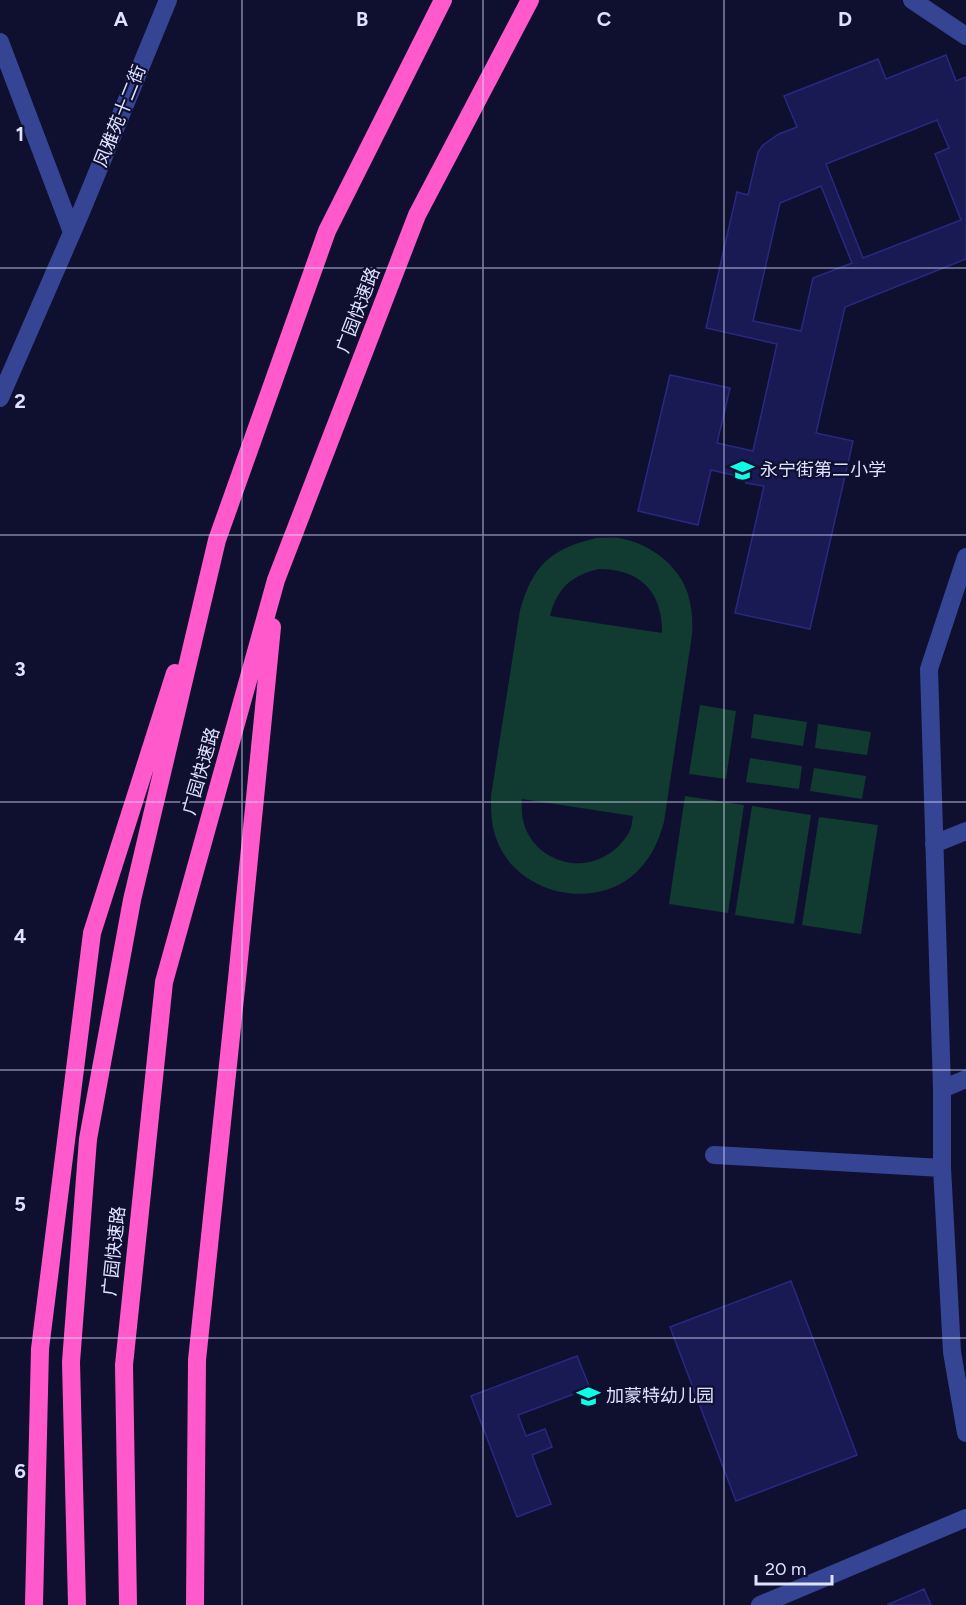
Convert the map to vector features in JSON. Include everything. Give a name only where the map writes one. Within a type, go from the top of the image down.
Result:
[{"type":"highway","name":"广园快速路","points":[[77,1605],[71,1362],[88,1139],[132,900],[217,540],[327,231],[443,0]]},
{"type":"highway","name":"广园快速路","points":[[128,1605],[124,1365],[164,982],[276,580],[417,214],[530,0]]},
{"type":"highway","points":[[34,1605],[40,1349],[92,933],[217,540]]},
{"type":"highway","points":[[195,1605],[198,1360],[276,580]]},
{"type":"street","name":"凤雅苑十二街","points":[[0,398],[168,0]]},
{"type":"street","points":[[912,0],[966,36]]},
{"type":"street","points":[[0,42],[72,232]]},
{"type":"street","points":[[965,560],[928,669],[942,1089],[942,1168],[966,1433]]},
{"type":"street","points":[[934,844],[966,831]]},
{"type":"street","points":[[942,1089],[966,1079]]},
{"type":"street","points":[[714,1155],[942,1168]]},
{"type":"street","points":[[760,1605],[966,1518]]},
{"type":"green space","points":[[596,538],[619,538],[641,545],[661,557],[684,583],[692,614],[692,635],[664,822],[656,845],[648,859],[631,877],[613,887],[594,893],[574,894],[535,883],[518,871],[505,856],[493,828],[491,796],[520,610],[525,594],[538,570],[546,561],[580,542]],"holes":[[[599,569],[626,573],[637,578],[646,586],[658,606],[662,633],[550,616],[561,590],[567,584],[581,575]],[[522,799],[633,816],[631,827],[623,842],[609,854],[594,861],[570,863],[548,855],[538,847],[525,827]]]},
{"type":"green space","points":[[700,705],[736,711],[726,779],[689,774]]},
{"type":"green space","points":[[754,714],[807,722],[803,746],[751,738]]},
{"type":"green space","points":[[818,724],[871,732],[867,755],[815,748]]},
{"type":"green space","points":[[750,758],[802,766],[799,789],[746,782]]},
{"type":"green space","points":[[814,768],[866,776],[862,799],[810,791]]},
{"type":"green space","points":[[685,796],[744,805],[728,913],[669,904]]},
{"type":"green space","points":[[752,806],[811,815],[794,924],[735,915]]},
{"type":"green space","points":[[819,817],[878,825],[861,934],[802,925]]},
{"type":"building","points":[[946,55],[956,81],[966,77],[966,259],[845,307],[816,433],[853,441],[810,629],[735,613],[764,486],[746,483],[746,478],[711,470],[698,525],[638,511],[670,375],[730,388],[717,443],[753,451],[777,344],[706,328],[737,192],[748,195],[758,152],[763,145],[779,134],[797,127],[784,96],[878,59],[886,79]],"holes":[[[937,120],[949,148],[935,154],[961,220],[863,258],[826,164]],[[821,186],[852,263],[813,278],[801,331],[753,321],[780,203]]]},
{"type":"building","points":[[791,1281],[857,1455],[736,1501],[670,1327]]},
{"type":"building","points":[[577,1356],[590,1388],[518,1415],[526,1436],[545,1429],[552,1447],[532,1455],[551,1504],[517,1517],[471,1396]]},
{"type":"building","points":[[924,1589],[931,1605],[887,1605]]},
{"type":"place","name":"永宁街第二小学","points":[[742,470]]},
{"type":"place","name":"加蒙特幼儿园","points":[[588,1396]]}]
